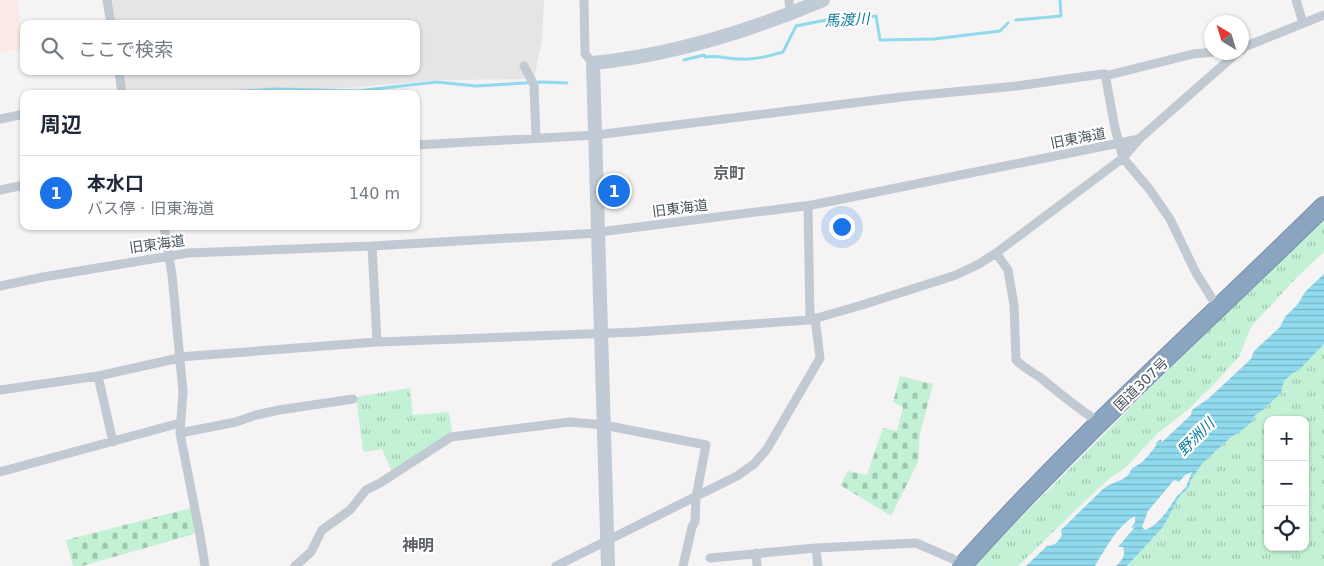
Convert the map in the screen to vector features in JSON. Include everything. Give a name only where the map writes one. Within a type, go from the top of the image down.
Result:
[{"type":"highway","name":"国道307号","points":[[962,566],[1009,514],[1100,423],[1324,206]]},
{"type":"street","points":[[107,0],[110,20]]},
{"type":"street","points":[[584,0],[585,54],[593,64],[596,134],[608,566]]},
{"type":"street","points":[[593,64],[683,48],[731,35],[789,7],[823,0]]},
{"type":"street","points":[[1296,0],[1303,23]]},
{"type":"street","name":"旧東海道","points":[[1249,46],[1324,15]]},
{"type":"street","points":[[420,145],[596,134],[891,98],[1016,86],[1105,74],[1204,53]]},
{"type":"street","name":"旧東海道","points":[[0,286],[188,253],[372,246],[599,234],[607,231],[808,206],[1140,139],[1229,60]]},
{"type":"street","points":[[524,66],[533,81],[536,138]]},
{"type":"street","points":[[1105,74],[1123,158],[1160,203],[1170,219],[1196,273],[1219,308]]},
{"type":"street","points":[[120,75],[121,90]]},
{"type":"street","points":[[0,119],[20,115]]},
{"type":"street","points":[[0,390],[98,376],[179,358],[376,342],[602,333],[812,319],[862,305],[956,274],[979,264],[1123,158],[1140,139]]},
{"type":"street","points":[[0,190],[20,186]]},
{"type":"street","points":[[556,566],[737,476],[754,464],[767,449],[820,358],[812,319],[808,206]]},
{"type":"street","points":[[165,230],[183,392],[180,433],[200,535],[204,566]]},
{"type":"street","points":[[372,246],[376,342]]},
{"type":"street","points":[[996,253],[1008,270],[1014,305],[1016,360],[1065,399],[1100,423]]},
{"type":"street","points":[[98,376],[113,442]]},
{"type":"street","points":[[180,433],[236,422],[279,410],[353,399]]},
{"type":"street","points":[[295,566],[311,552],[322,530],[350,510],[366,490],[451,437],[562,422],[604,425],[706,445],[696,497],[695,522],[692,527],[683,566]]},
{"type":"street","points":[[0,472],[180,423]]},
{"type":"street","points":[[710,558],[816,548],[916,543],[938,552],[962,566]]},
{"type":"street","points":[[816,548],[818,566]]},
{"type":"street","points":[[756,554],[757,566]]},
{"type":"shaded area","points":[[0,0],[17,0],[20,21],[20,50],[0,52]]},
{"type":"shaded area","points":[[112,0],[544,0],[542,39],[534,79],[439,80],[310,90],[128,90],[125,87],[123,75],[420,75],[420,20],[114,20]]},
{"type":"green space","points":[[1324,218],[1324,252],[1297,277],[1251,327],[1239,357],[1189,409],[1157,434],[1124,469],[1111,477],[1018,566],[976,566],[994,545],[1137,401]]},
{"type":"green space","points":[[1324,344],[1324,566],[1127,566],[1163,527],[1179,497],[1189,487],[1191,480],[1202,464],[1231,437],[1240,432],[1254,416],[1281,393],[1284,381],[1299,370]]},
{"type":"green space","points":[[900,376],[933,384],[920,434],[918,462],[891,516],[840,485],[848,471],[867,475],[883,428],[897,431],[903,407],[893,402]]},
{"type":"green space","points":[[410,388],[413,415],[449,412],[452,432],[392,472],[382,449],[365,452],[363,450],[356,397]]},
{"type":"green space","points":[[191,508],[196,531],[191,535],[82,566],[73,566],[66,540]]},
{"type":"water","name":"野洲川","points":[[1324,274],[1324,344],[1299,370],[1284,381],[1281,393],[1254,416],[1252,422],[1231,437],[1202,464],[1191,480],[1189,487],[1179,497],[1163,527],[1127,566],[1116,566],[1124,555],[1123,547],[1118,547],[1135,527],[1131,528],[1135,522],[1135,516],[1117,531],[1095,566],[1026,566],[1047,546],[1058,542],[1062,535],[1061,530],[1103,489],[1127,476],[1132,468],[1139,464],[1156,446],[1156,443],[1161,439],[1162,442],[1191,415],[1192,410],[1209,398],[1251,359],[1254,351],[1280,327],[1285,317],[1298,304],[1305,292]],"holes":[[[1192,472],[1186,487],[1176,497],[1162,517],[1145,530],[1142,527],[1148,511],[1174,480],[1179,482],[1185,475]]]},
{"type":"waterway","name":"馬渡川","points":[[1016,20],[1061,16],[1060,0]]},
{"type":"waterway","name":"馬渡川","points":[[684,60],[704,55],[705,57],[746,59],[783,52],[796,26],[826,20],[841,21],[876,16],[880,40],[934,39],[1000,31],[1008,23]]},
{"type":"waterway","name":"馬渡川","points":[[366,90],[437,82],[476,86],[542,82],[567,83]]},
{"type":"waterway","name":"馬渡川","points":[[260,90],[316,90]]},
{"type":"place","name":"本水口","points":[[614,191]]},
{"type":"district","name":"京町","points":[[729,173]]},
{"type":"district","name":"神明","points":[[418,545]]}]
